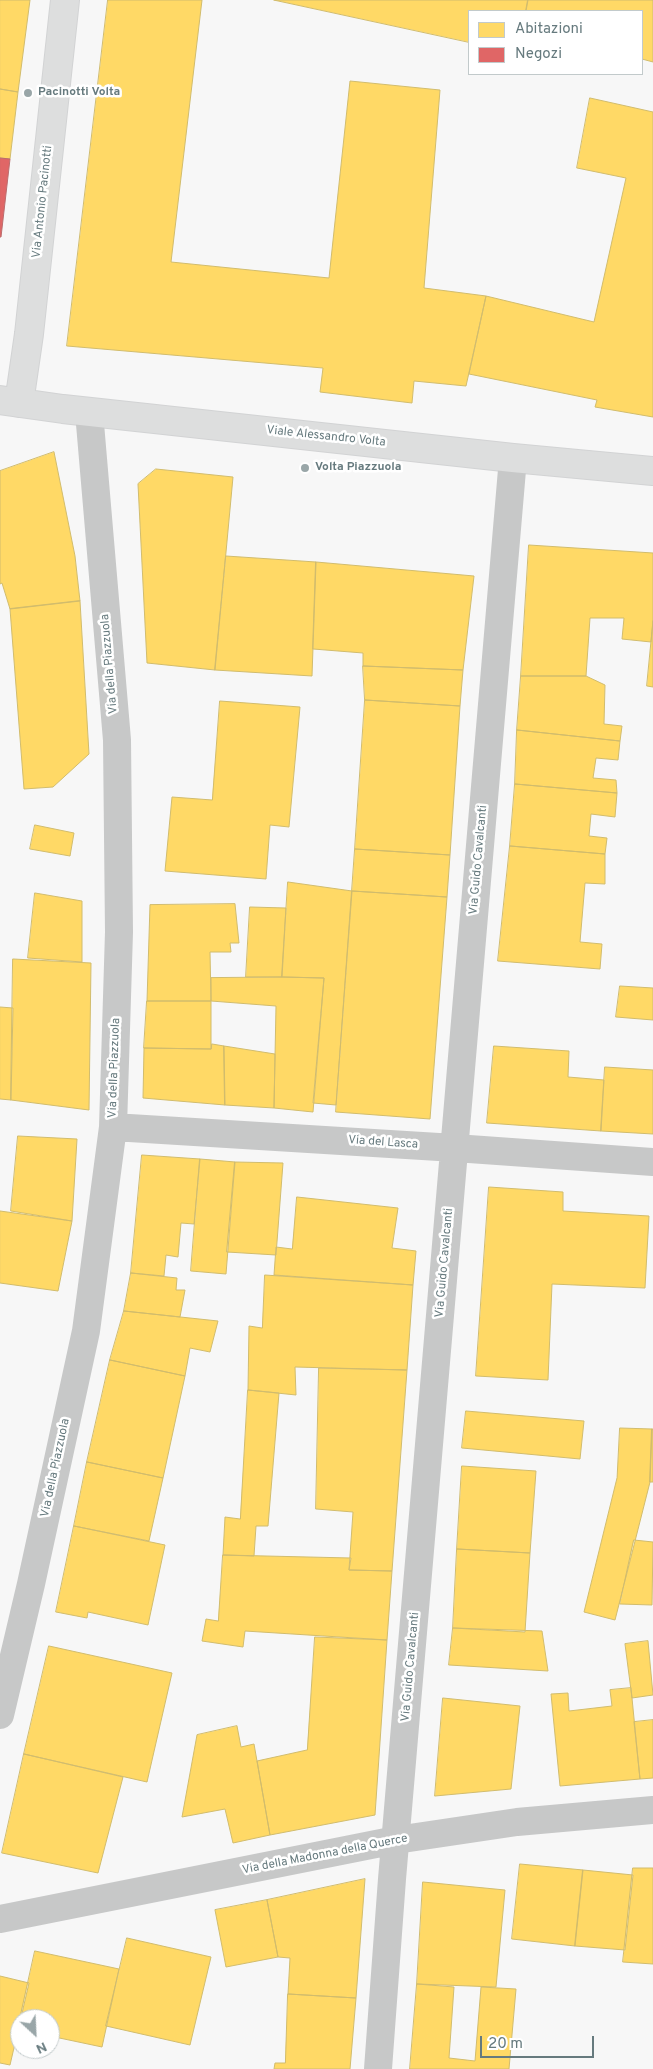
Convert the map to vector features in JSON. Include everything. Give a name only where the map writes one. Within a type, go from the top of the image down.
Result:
[{"type":"main road","name":"Via Antonio Pacinotti","points":[[10,401],[29,334],[65,0]]},
{"type":"main road","name":"Viale Alessandro Volta","points":[[10,401],[89,412],[513,458],[653,470]]},
{"type":"street","name":"Via della Piazzuola","points":[[0,1715],[31,1584],[86,1331],[113,1127],[119,932],[116,740],[89,412]]},
{"type":"street","name":"Via Guido Cavalcanti","points":[[378,2069],[513,458]]},
{"type":"street","name":"Via del Lasca","points":[[113,1127],[653,1162]]},
{"type":"street","name":"Via della Madonna della Querce","points":[[0,1919],[396,1840],[517,1822],[653,1810]]},
{"type":"building: Abitazioni","points":[[0,0],[30,0],[18,92],[0,89]]},
{"type":"building: Abitazioni","points":[[108,0],[202,0],[171,262],[329,278],[350,81],[440,90],[424,288],[486,296],[466,386],[414,381],[412,403],[320,392],[323,368],[67,346]]},
{"type":"building: Abitazioni","points":[[274,0],[528,0],[526,10],[468,10],[468,42]]},
{"type":"building: Abitazioni","points":[[528,0],[653,0],[653,62],[643,59],[643,10],[526,10]]},
{"type":"building: Abitazioni","points":[[0,89],[18,92],[10,159],[0,158]]},
{"type":"building: Abitazioni","points":[[590,98],[653,112],[653,417],[595,407],[597,400],[469,374],[486,296],[594,322],[626,178],[577,168]]},
{"type":"building: Abitazioni","points":[[54,452],[75,556],[80,601],[10,609],[2,583],[0,584],[0,471]]},
{"type":"building: Abitazioni","points":[[156,469],[233,477],[215,670],[147,663],[138,484]]},
{"type":"building: Abitazioni","points":[[529,545],[653,553],[653,621],[651,642],[622,639],[624,618],[590,618],[586,676],[521,676]]},
{"type":"building: Abitazioni","points":[[226,556],[316,562],[312,676],[215,670]]},
{"type":"building: Abitazioni","points":[[316,562],[474,576],[463,670],[363,666],[363,653],[313,649]]},
{"type":"building: Abitazioni","points":[[80,601],[89,754],[53,787],[24,789],[10,609]]},
{"type":"building: Abitazioni","points":[[653,621],[653,687],[647,686]]},
{"type":"building: Abitazioni","points":[[363,666],[463,670],[460,706],[365,700]]},
{"type":"building: Abitazioni","points":[[521,676],[586,676],[605,685],[604,724],[622,726],[620,741],[517,730]]},
{"type":"building: Abitazioni","points":[[365,700],[460,706],[450,855],[355,849]]},
{"type":"building: Abitazioni","points":[[220,701],[300,707],[289,827],[270,825],[266,879],[165,871],[172,797],[212,800]]},
{"type":"building: Abitazioni","points":[[517,730],[620,741],[618,760],[596,758],[593,778],[616,780],[617,793],[515,784]]},
{"type":"building: Abitazioni","points":[[515,784],[617,793],[615,817],[591,814],[589,836],[607,838],[605,854],[510,846]]},
{"type":"building: Abitazioni","points":[[35,825],[74,833],[70,856],[30,849]]},
{"type":"building: Abitazioni","points":[[510,846],[605,854],[605,884],[585,883],[580,942],[602,944],[600,969],[498,961]]},
{"type":"building: Abitazioni","points":[[355,849],[450,855],[447,897],[352,891]]},
{"type":"building: Abitazioni","points":[[288,882],[352,891],[336,1105],[313,1103],[324,978],[282,977]]},
{"type":"building: Abitazioni","points":[[352,891],[447,897],[430,1119],[336,1112]]},
{"type":"building: Abitazioni","points":[[35,893],[82,901],[82,962],[28,958]]},
{"type":"building: Abitazioni","points":[[235,904],[239,943],[230,943],[231,952],[210,952],[211,1001],[147,1001],[150,905]]},
{"type":"building: Abitazioni","points":[[250,907],[286,908],[282,977],[246,977]]},
{"type":"building: Abitazioni","points":[[13,959],[91,963],[89,1110],[11,1100]]},
{"type":"building: Abitazioni","points":[[211,978],[324,978],[313,1112],[274,1108],[276,1006],[211,1001]]},
{"type":"building: Abitazioni","points":[[620,986],[653,988],[653,1020],[616,1017]]},
{"type":"building: Abitazioni","points":[[147,1001],[211,1001],[211,1049],[144,1048]]},
{"type":"building: Abitazioni","points":[[0,1007],[13,1008],[11,1100],[0,1099]]},
{"type":"building: Abitazioni","points":[[212,1044],[224,1046],[225,1105],[143,1098],[144,1048],[211,1049]]},
{"type":"building: Abitazioni","points":[[224,1046],[275,1054],[274,1108],[225,1105]]},
{"type":"building: Abitazioni","points":[[494,1046],[569,1051],[568,1077],[604,1080],[601,1131],[487,1123]]},
{"type":"building: Abitazioni","points":[[605,1067],[653,1070],[653,1134],[601,1131]]},
{"type":"building: Abitazioni","points":[[18,1136],[77,1139],[72,1221],[11,1211]]},
{"type":"building: Abitazioni","points":[[142,1155],[200,1159],[194,1224],[181,1223],[178,1257],[166,1255],[164,1276],[131,1273]]},
{"type":"building: Abitazioni","points":[[200,1159],[235,1162],[226,1274],[191,1271]]},
{"type":"building: Abitazioni","points":[[235,1162],[283,1163],[276,1255],[227,1252]]},
{"type":"building: Abitazioni","points":[[489,1187],[563,1192],[563,1211],[649,1216],[645,1288],[552,1284],[548,1380],[476,1376]]},
{"type":"building: Abitazioni","points":[[297,1197],[398,1208],[392,1248],[416,1251],[413,1285],[274,1275],[276,1247],[292,1249]]},
{"type":"building: Abitazioni","points":[[0,1211],[72,1221],[58,1291],[0,1283]]},
{"type":"building: Abitazioni","points":[[131,1273],[177,1278],[176,1290],[185,1290],[180,1317],[124,1311]]},
{"type":"building: Abitazioni","points":[[265,1275],[413,1285],[407,1370],[295,1367],[296,1395],[248,1390],[249,1326],[262,1328]]},
{"type":"building: Abitazioni","points":[[124,1311],[218,1321],[210,1352],[190,1348],[185,1376],[110,1360]]},
{"type":"building: Abitazioni","points":[[110,1360],[185,1376],[163,1478],[87,1462]]},
{"type":"building: Abitazioni","points":[[319,1368],[407,1370],[392,1571],[349,1570],[353,1512],[316,1509]]},
{"type":"building: Abitazioni","points":[[248,1390],[279,1393],[268,1526],[256,1526],[254,1556],[223,1555],[225,1517],[240,1519]]},
{"type":"building: Abitazioni","points":[[466,1411],[584,1421],[580,1459],[462,1448]]},
{"type":"building: Abitazioni","points":[[620,1428],[652,1429],[650,1482],[615,1620],[584,1612],[617,1478]]},
{"type":"building: Abitazioni","points":[[652,1429],[653,1482],[650,1482]]},
{"type":"building: Abitazioni","points":[[87,1462],[163,1478],[149,1541],[74,1526]]},
{"type":"building: Abitazioni","points":[[462,1466],[536,1471],[530,1553],[457,1549]]},
{"type":"building: Abitazioni","points":[[74,1526],[165,1545],[148,1625],[88,1612],[87,1618],[56,1612]]},
{"type":"building: Abitazioni","points":[[634,1540],[653,1542],[652,1605],[620,1604]]},
{"type":"building: Abitazioni","points":[[457,1549],[530,1553],[525,1632],[453,1628]]},
{"type":"building: Abitazioni","points":[[223,1555],[351,1558],[349,1570],[392,1571],[387,1640],[245,1631],[243,1647],[202,1641],[206,1619],[218,1621]]},
{"type":"building: Abitazioni","points":[[453,1628],[542,1631],[548,1671],[449,1665]]},
{"type":"building: Abitazioni","points":[[315,1637],[387,1640],[375,1815],[270,1835],[257,1761],[307,1750]]},
{"type":"building: Abitazioni","points":[[648,1641],[653,1695],[632,1698],[625,1644]]},
{"type":"building: Abitazioni","points":[[49,1646],[172,1673],[147,1782],[24,1754]]},
{"type":"building: Abitazioni","points":[[631,1688],[640,1779],[560,1786],[551,1694],[568,1693],[569,1711],[612,1706],[610,1690]]},
{"type":"building: Abitazioni","points":[[443,1698],[520,1706],[511,1789],[435,1796]]},
{"type":"building: Abitazioni","points":[[653,1720],[653,1778],[640,1779],[634,1722]]},
{"type":"building: Abitazioni","points":[[237,1726],[241,1747],[254,1744],[270,1835],[233,1843],[225,1809],[182,1817],[197,1735]]},
{"type":"building: Abitazioni","points":[[24,1754],[123,1777],[98,1873],[2,1853]]},
{"type":"building: Abitazioni","points":[[520,1864],[583,1870],[575,1946],[512,1939]]},
{"type":"building: Abitazioni","points":[[633,1868],[653,1868],[653,1964],[623,1962]]},
{"type":"building: Abitazioni","points":[[583,1870],[633,1875],[625,1950],[575,1946]]},
{"type":"building: Abitazioni","points":[[365,1879],[356,1998],[288,1994],[290,1958],[278,1957],[267,1900]]},
{"type":"building: Abitazioni","points":[[423,1882],[505,1890],[496,1987],[417,1984]]},
{"type":"building: Abitazioni","points":[[267,1900],[278,1957],[226,1967],[215,1910]]},
{"type":"building: Abitazioni","points":[[127,1938],[211,1957],[190,2045],[106,2026]]},
{"type":"building: Abitazioni","points":[[35,1951],[119,1969],[102,2047],[60,2038],[60,2009],[22,2009]]},
{"type":"building: Abitazioni","points":[[0,1976],[29,1983],[23,2009],[10,2009],[10,2065],[0,2063]]},
{"type":"building: Abitazioni","points":[[417,1984],[454,1987],[449,2058],[475,2061],[481,1987],[516,1989],[509,2069],[410,2069]]},
{"type":"building: Abitazioni","points":[[288,1994],[356,1998],[350,2069],[274,2069],[275,2063],[285,2063]]},
{"type":"building: Negozi","points":[[0,158],[10,159],[1,237],[0,237]]},
{"type":"place","name":"Pacinotti Volta","points":[[28,93]]},
{"type":"place","name":"Volta Piazzuola","points":[[305,468]]}]
